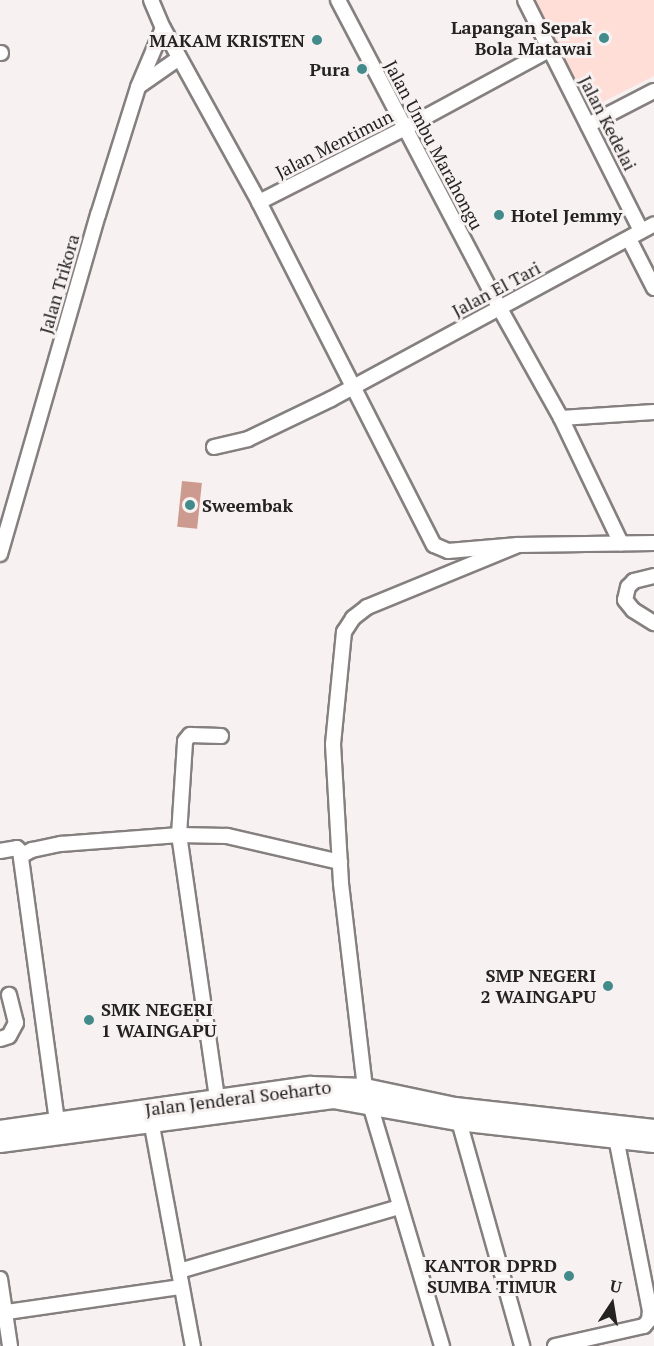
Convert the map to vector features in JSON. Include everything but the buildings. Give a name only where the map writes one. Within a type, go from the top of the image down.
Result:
[{"type":"main road","name":"Jalan Jenderal Soeharto","points":[[0,1143],[150,1115],[217,1098],[311,1086],[457,1114],[654,1143]]},
{"type":"main road","name":"Jalan Jenderal Soeharto","points":[[0,1130],[57,1121],[367,1096]]},
{"type":"main road","name":"Jalan Jenderal Soeharto","points":[[457,1114],[654,1129]]},
{"type":"street","points":[[151,0],[179,58],[259,202],[434,545],[448,551],[518,545],[654,543]]},
{"type":"street","name":"Jalan Umbu Marahongu","points":[[338,0],[499,307],[561,417],[621,543]]},
{"type":"street","name":"Jalan Kedelai","points":[[525,0],[588,125],[648,227]]},
{"type":"street","name":"Jalan Trikora","points":[[0,554],[33,460],[138,87],[163,28]]},
{"type":"street","name":"Jalan Mentimun","points":[[259,202],[405,128],[550,49]]},
{"type":"street","points":[[138,87],[179,58]]},
{"type":"street","points":[[588,125],[654,91]]},
{"type":"street","name":"Jalan El Tari","points":[[214,447],[248,439],[355,387],[648,227]]},
{"type":"street","points":[[628,239],[654,288]]},
{"type":"street","points":[[561,417],[654,412]]},
{"type":"street","points":[[442,1346],[367,1096],[340,862],[333,744],[345,632],[353,618],[367,607],[518,545]]},
{"type":"street","points":[[654,576],[634,582],[628,587],[625,600],[633,610],[654,623]]},
{"type":"street","points":[[217,1098],[179,835],[185,741],[190,735],[221,736]]},
{"type":"street","points":[[21,856],[55,845],[179,835],[237,837],[340,862]]},
{"type":"street","points":[[0,851],[17,848],[21,856],[57,1121]]},
{"type":"street","points":[[0,1039],[9,1036],[16,1023],[9,995]]},
{"type":"street","points":[[457,1114],[522,1346]]},
{"type":"street","points":[[150,1115],[193,1346]]},
{"type":"street","points":[[555,1346],[644,1326],[649,1320],[650,1311],[616,1137]]},
{"type":"street","points":[[179,1271],[400,1207]]},
{"type":"street","points":[[0,1279],[2,1312],[10,1346]]},
{"type":"street","points":[[2,1312],[181,1287]]},
{"type":"shaded area","name":"Lapangan Sepak Bola Matawai","points":[[535,0],[654,0],[654,76],[589,109]]},
{"type":"shaded area","name":"Sweembak","points":[[182,481],[202,483],[197,529],[177,527]]},
{"type":"place","name":"Lapangan Sepak Bola Matawai","points":[[604,38]]},
{"type":"place","name":"MAKAM KRISTEN","points":[[317,40]]},
{"type":"place","name":"Pura","points":[[362,69]]},
{"type":"place","name":"Hotel Jemmy","points":[[499,215]]},
{"type":"place","name":"Sweembak","points":[[190,505]]},
{"type":"place","name":"SMP NEGERI 2 WAINGAPU","points":[[608,986]]},
{"type":"place","name":"SMK NEGERI 1 WAINGAPU","points":[[89,1020]]},
{"type":"place","name":"KANTOR DPRD SUMBA TIMUR","points":[[569,1276]]}]
